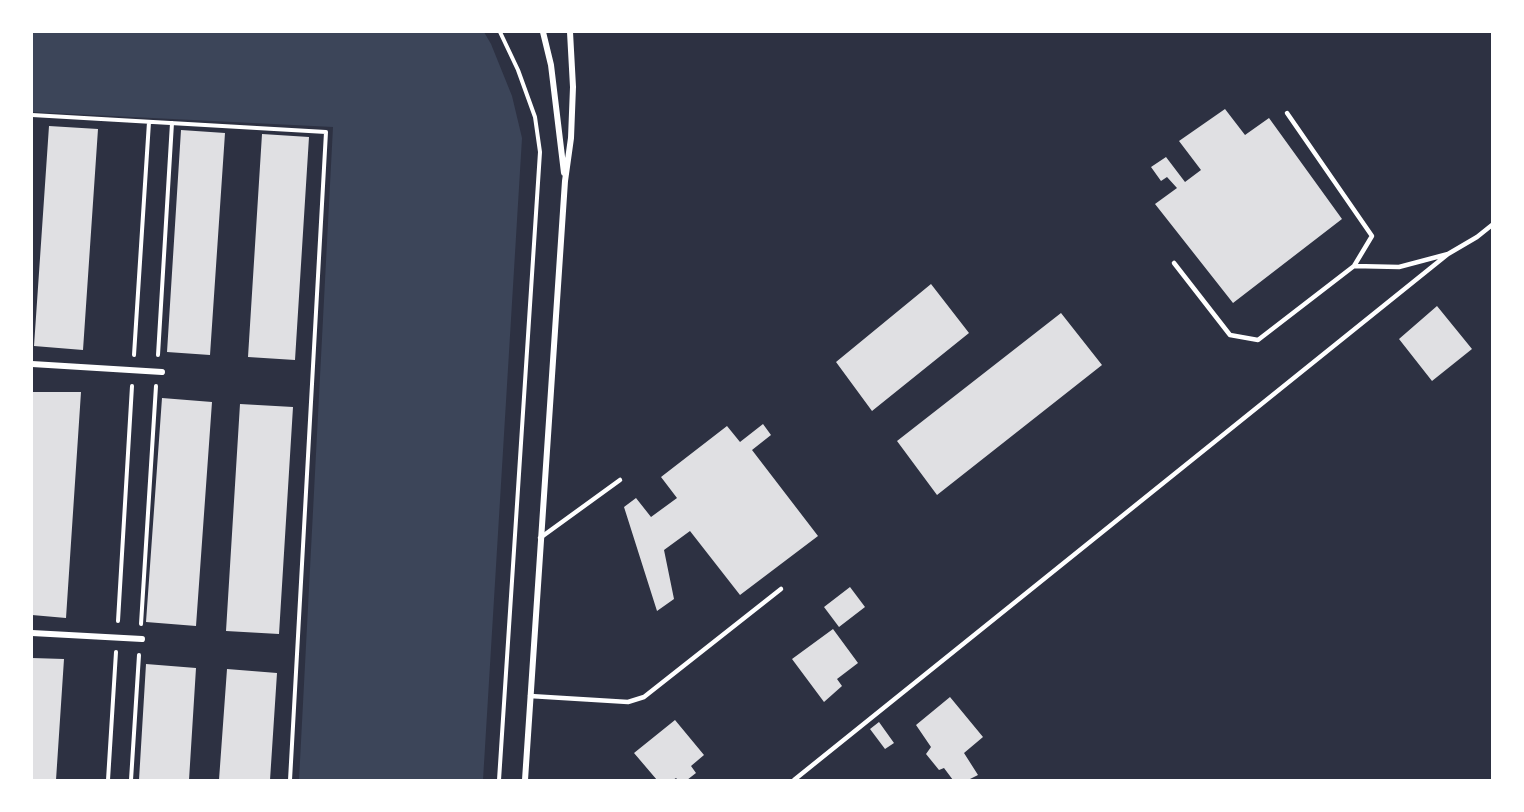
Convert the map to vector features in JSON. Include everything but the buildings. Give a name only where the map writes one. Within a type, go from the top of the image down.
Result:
[{"type":"street","points":[[543,32],[551,65],[566,181]]},
{"type":"street","points":[[525,780],[540,538],[571,138],[573,87],[570,32]]},
{"type":"street","points":[[32,364],[159,372]]},
{"type":"street","points":[[32,633],[141,639]]},
{"type":"lane","points":[[1174,263],[1230,335],[1258,340],[1354,266],[1372,236],[1287,113]]},
{"type":"lane","points":[[794,780],[1448,254],[1492,225]]},
{"type":"lane","points":[[1354,266],[1399,267],[1448,254]]},
{"type":"lane","points":[[540,538],[620,480]]},
{"type":"lane","points":[[530,696],[627,702],[644,697],[781,589]]},
{"type":"path","points":[[499,780],[540,152],[535,117],[518,70],[500,32]]},
{"type":"path","points":[[32,115],[326,132],[290,780]]},
{"type":"path","points":[[108,780],[149,122]]},
{"type":"path","points":[[131,780],[159,372],[172,123]]},
{"type":"shaded area","points":[[32,32],[484,32],[512,96],[522,138],[483,780],[299,780],[333,127],[32,112]]}]
